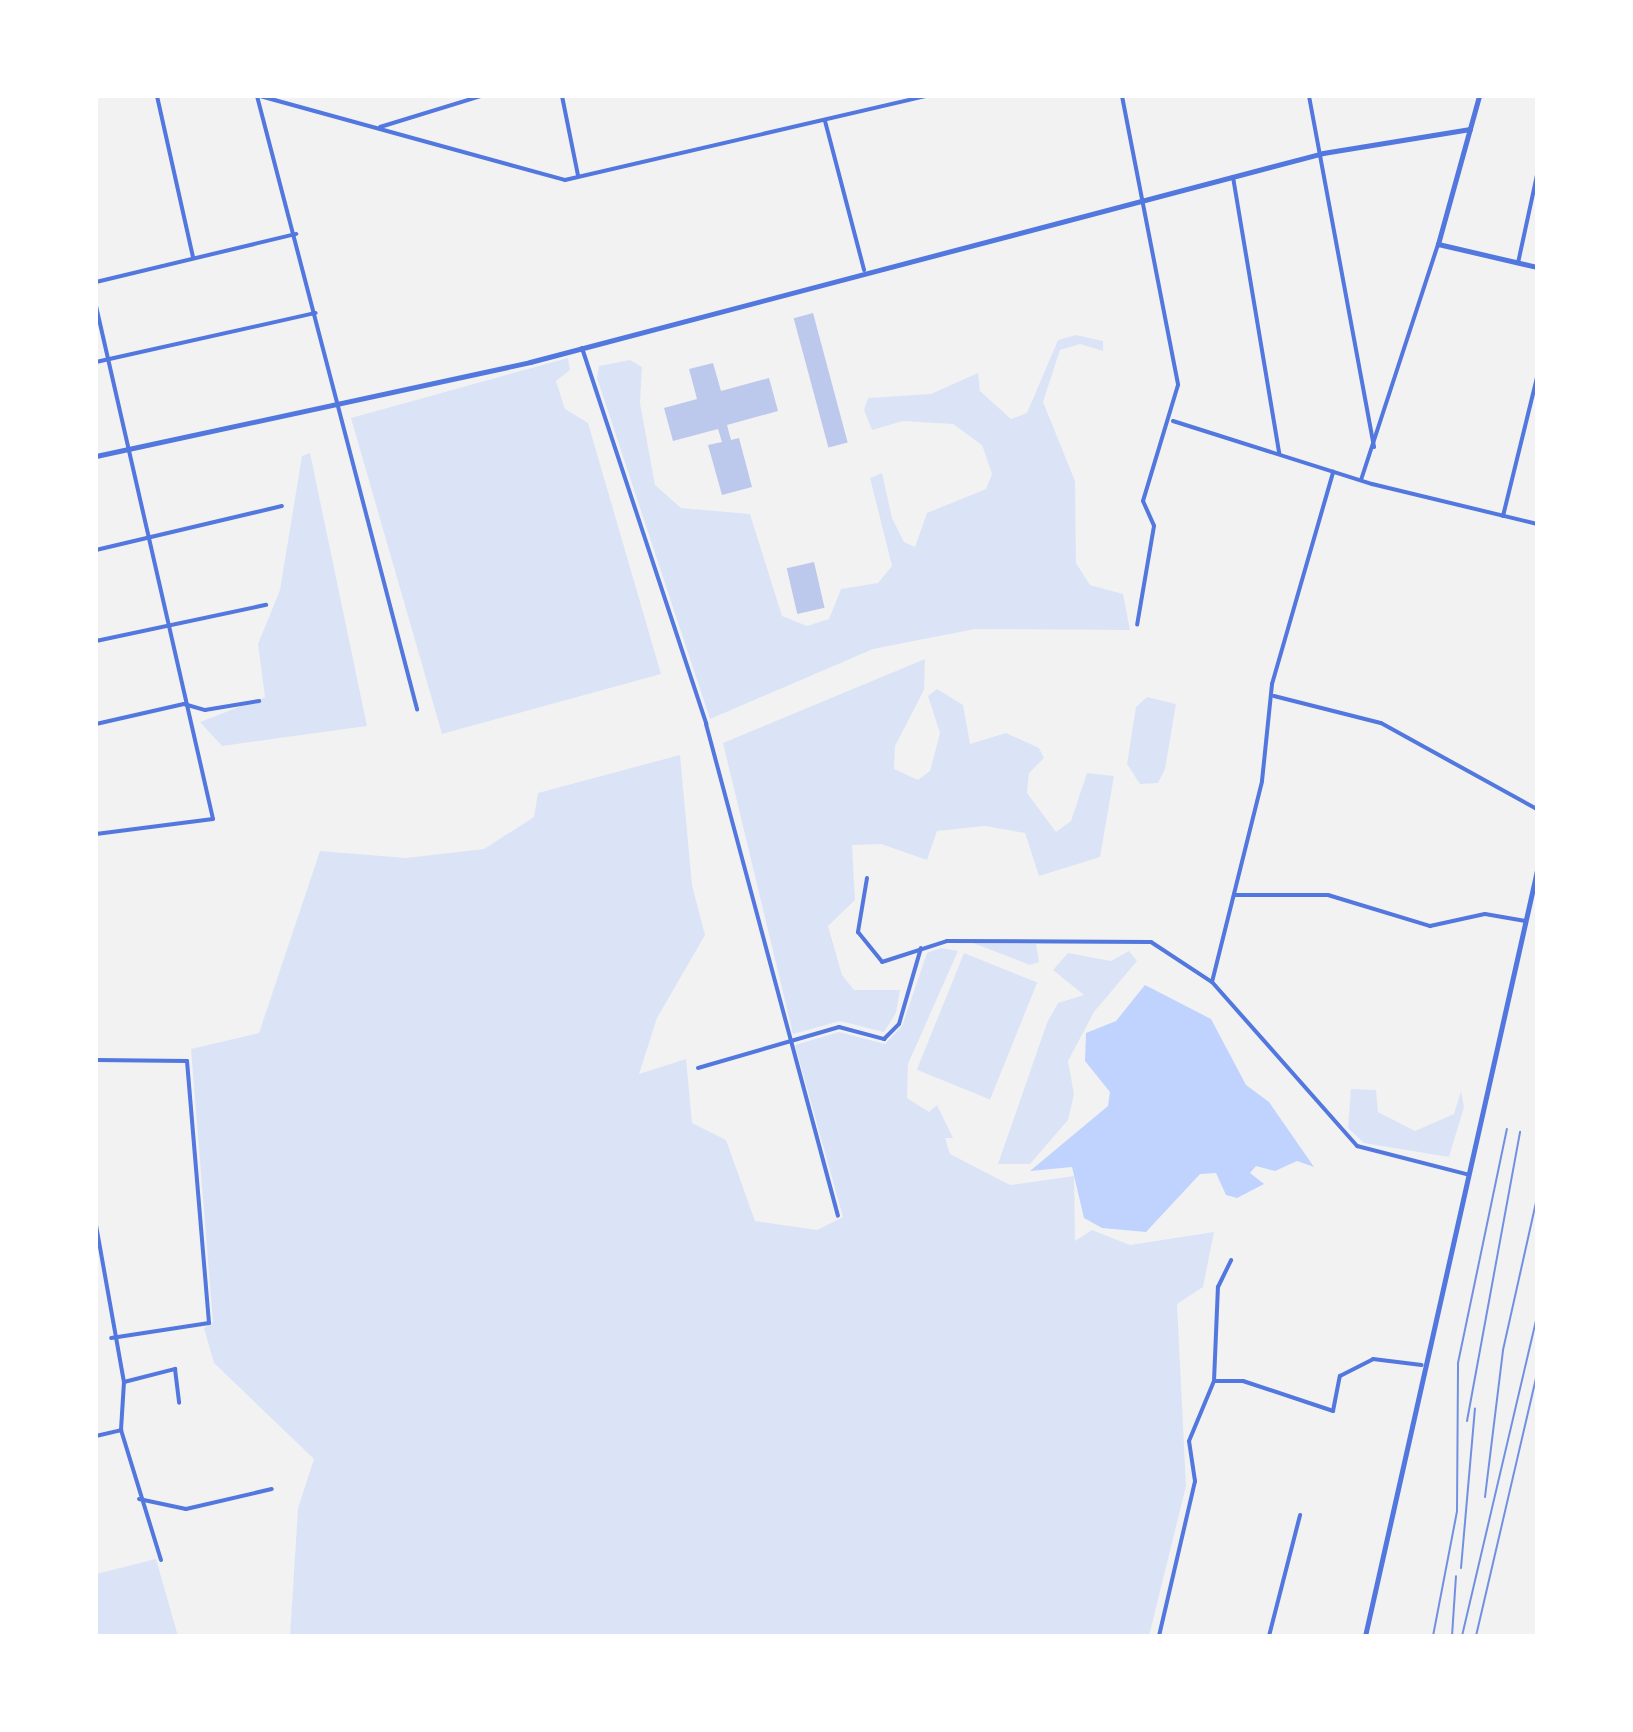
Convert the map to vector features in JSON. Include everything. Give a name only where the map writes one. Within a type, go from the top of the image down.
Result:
[{"type":"street","points":[[157,96],[193,257]]},
{"type":"street","points":[[417,709],[259,96],[547,176],[578,175],[925,96]]},
{"type":"street","points":[[288,103],[290,96]]},
{"type":"street","points":[[377,128],[481,96]]},
{"type":"street","points":[[562,96],[578,175]]},
{"type":"street","points":[[1122,96],[1138,197],[1176,366],[1173,421],[1143,501],[1154,526],[1137,625]]},
{"type":"street","points":[[1309,96],[1323,153],[1374,447]]},
{"type":"street","points":[[1361,480],[1438,244],[1479,96]]},
{"type":"street","points":[[825,120],[864,270]]},
{"type":"street","points":[[96,456],[338,398],[582,348],[1138,197],[1233,177],[1323,153],[1470,129]]},
{"type":"street","points":[[1518,263],[1537,175]]},
{"type":"street","points":[[1233,177],[1279,453]]},
{"type":"street","points":[[96,282],[296,234]]},
{"type":"street","points":[[1438,244],[1537,267]]},
{"type":"street","points":[[96,306],[131,448],[184,704],[213,819],[96,834]]},
{"type":"street","points":[[96,362],[317,313]]},
{"type":"street","points":[[582,348],[706,724],[838,1216]]},
{"type":"street","points":[[1503,516],[1537,378]]},
{"type":"street","points":[[1173,421],[1361,480],[1537,524]]},
{"type":"street","points":[[1212,982],[1235,895],[1274,696],[1333,472]]},
{"type":"street","points":[[96,550],[282,506]]},
{"type":"street","points":[[96,641],[266,605]]},
{"type":"street","points":[[1274,696],[1381,723],[1537,809]]},
{"type":"street","points":[[96,724],[184,704],[205,710],[259,701]]},
{"type":"street","points":[[1365,1636],[1422,1365],[1537,870]]},
{"type":"street","points":[[867,878],[858,932],[868,949],[882,962],[947,941],[1110,937],[1151,942],[1212,982],[1357,1146],[1466,1174]]},
{"type":"street","points":[[1235,895],[1328,895],[1430,926],[1485,914],[1525,921]]},
{"type":"street","points":[[698,1068],[839,1027],[884,1039],[899,1024],[921,948]]},
{"type":"street","points":[[96,1060],[187,1061],[209,1323],[111,1338]]},
{"type":"street","points":[[96,1225],[111,1338],[124,1382],[121,1430],[139,1499],[161,1560]]},
{"type":"street","points":[[1159,1636],[1195,1481],[1189,1441],[1214,1381],[1218,1287],[1231,1260]]},
{"type":"street","points":[[1214,1381],[1243,1381],[1333,1411],[1340,1376],[1373,1359],[1422,1365]]},
{"type":"street","points":[[124,1382],[175,1369],[179,1403]]},
{"type":"street","points":[[96,1436],[121,1430]]},
{"type":"street","points":[[139,1499],[186,1509],[272,1489]]},
{"type":"street","points":[[1269,1636],[1300,1515]]},
{"type":"shaded area","points":[[1076,335],[1103,341],[1103,351],[1080,344],[1060,350],[1043,402],[1075,481],[1076,563],[1090,585],[1123,594],[1130,630],[975,629],[873,649],[710,719],[597,378],[599,366],[630,360],[642,367],[640,403],[655,485],[681,508],[750,514],[782,616],[807,626],[829,619],[841,589],[878,583],[892,566],[870,478],[882,473],[892,518],[904,542],[915,547],[927,513],[986,489],[992,474],[982,445],[953,424],[903,421],[872,430],[864,410],[868,398],[931,394],[978,373],[980,391],[1011,419],[1027,413],[1058,340]]},
{"type":"shaded area","points":[[568,358],[570,370],[556,381],[565,409],[588,423],[661,674],[442,734],[351,418]]},
{"type":"shaded area","points":[[310,453],[367,726],[222,746],[200,722],[265,697],[258,644],[280,590],[302,456]]},
{"type":"shaded area","points":[[925,659],[924,690],[895,746],[894,769],[918,780],[930,771],[940,733],[928,696],[937,689],[963,705],[970,744],[1006,733],[1039,748],[1044,758],[1029,773],[1027,793],[1056,832],[1071,821],[1087,773],[1114,776],[1100,857],[1039,876],[1025,833],[985,826],[937,831],[927,860],[881,844],[852,845],[855,900],[828,926],[842,975],[854,990],[900,990],[896,1013],[884,1032],[840,1021],[793,1034],[723,743]]},
{"type":"shaded area","points":[[1147,697],[1176,704],[1165,769],[1158,783],[1140,784],[1127,764],[1136,707]]},
{"type":"shaded area","points":[[680,755],[692,885],[705,935],[657,1018],[639,1074],[686,1059],[692,1123],[726,1140],[755,1221],[817,1230],[843,1217],[795,1045],[839,1032],[885,1044],[902,1026],[927,953],[941,948],[958,951],[908,1064],[907,1098],[929,1112],[937,1105],[953,1138],[945,1138],[950,1154],[1010,1185],[1074,1176],[1075,1241],[1092,1230],[1130,1245],[1214,1232],[1203,1287],[1177,1304],[1186,1486],[1149,1636],[290,1636],[298,1508],[314,1459],[214,1363],[204,1328],[213,1322],[191,1049],[259,1033],[320,851],[406,858],[484,849],[534,817],[538,793]]},
{"type":"shaded area","points":[[973,943],[1036,944],[1039,962],[1030,965]]},
{"type":"shaded area","points":[[1129,951],[1137,961],[1094,1012],[1068,1061],[1074,1094],[1068,1120],[1030,1164],[998,1164],[1047,1023],[1058,1003],[1084,995],[1053,970],[1068,953],[1111,961]]},
{"type":"shaded area","points":[[964,953],[1037,983],[990,1099],[917,1070]]},
{"type":"shaded area","points":[[1351,1089],[1376,1090],[1378,1112],[1415,1131],[1454,1114],[1461,1091],[1464,1107],[1449,1157],[1364,1143],[1348,1128]]},
{"type":"shaded area","points":[[156,1559],[178,1636],[96,1636],[96,1574]]},
{"type":"water","points":[[1145,985],[1211,1019],[1246,1085],[1269,1102],[1314,1167],[1297,1161],[1275,1171],[1256,1166],[1250,1173],[1264,1184],[1237,1198],[1226,1195],[1216,1173],[1200,1174],[1146,1232],[1102,1228],[1084,1218],[1072,1167],[1030,1171],[1108,1106],[1110,1092],[1085,1061],[1086,1033],[1116,1021]]},
{"type":"building","points":[[813,313],[848,442],[828,448],[794,318]]},
{"type":"building","points":[[713,363],[721,391],[769,378],[778,411],[727,425],[731,440],[739,438],[752,487],[722,495],[708,445],[722,442],[718,429],[673,441],[664,408],[697,399],[689,369]]},
{"type":"building","points":[[814,562],[825,608],[797,614],[787,568]]},
{"type":"railway","points":[[1433,1636],[1457,1511],[1458,1363],[1507,1129]]},
{"type":"railway","points":[[1467,1421],[1520,1132]]},
{"type":"railway","points":[[1485,1497],[1503,1350],[1537,1198]]},
{"type":"railway","points":[[1462,1636],[1537,1315]]},
{"type":"railway","points":[[1476,1636],[1537,1373]]},
{"type":"railway","points":[[1461,1568],[1475,1409]]},
{"type":"railway","points":[[1452,1636],[1456,1576]]}]
